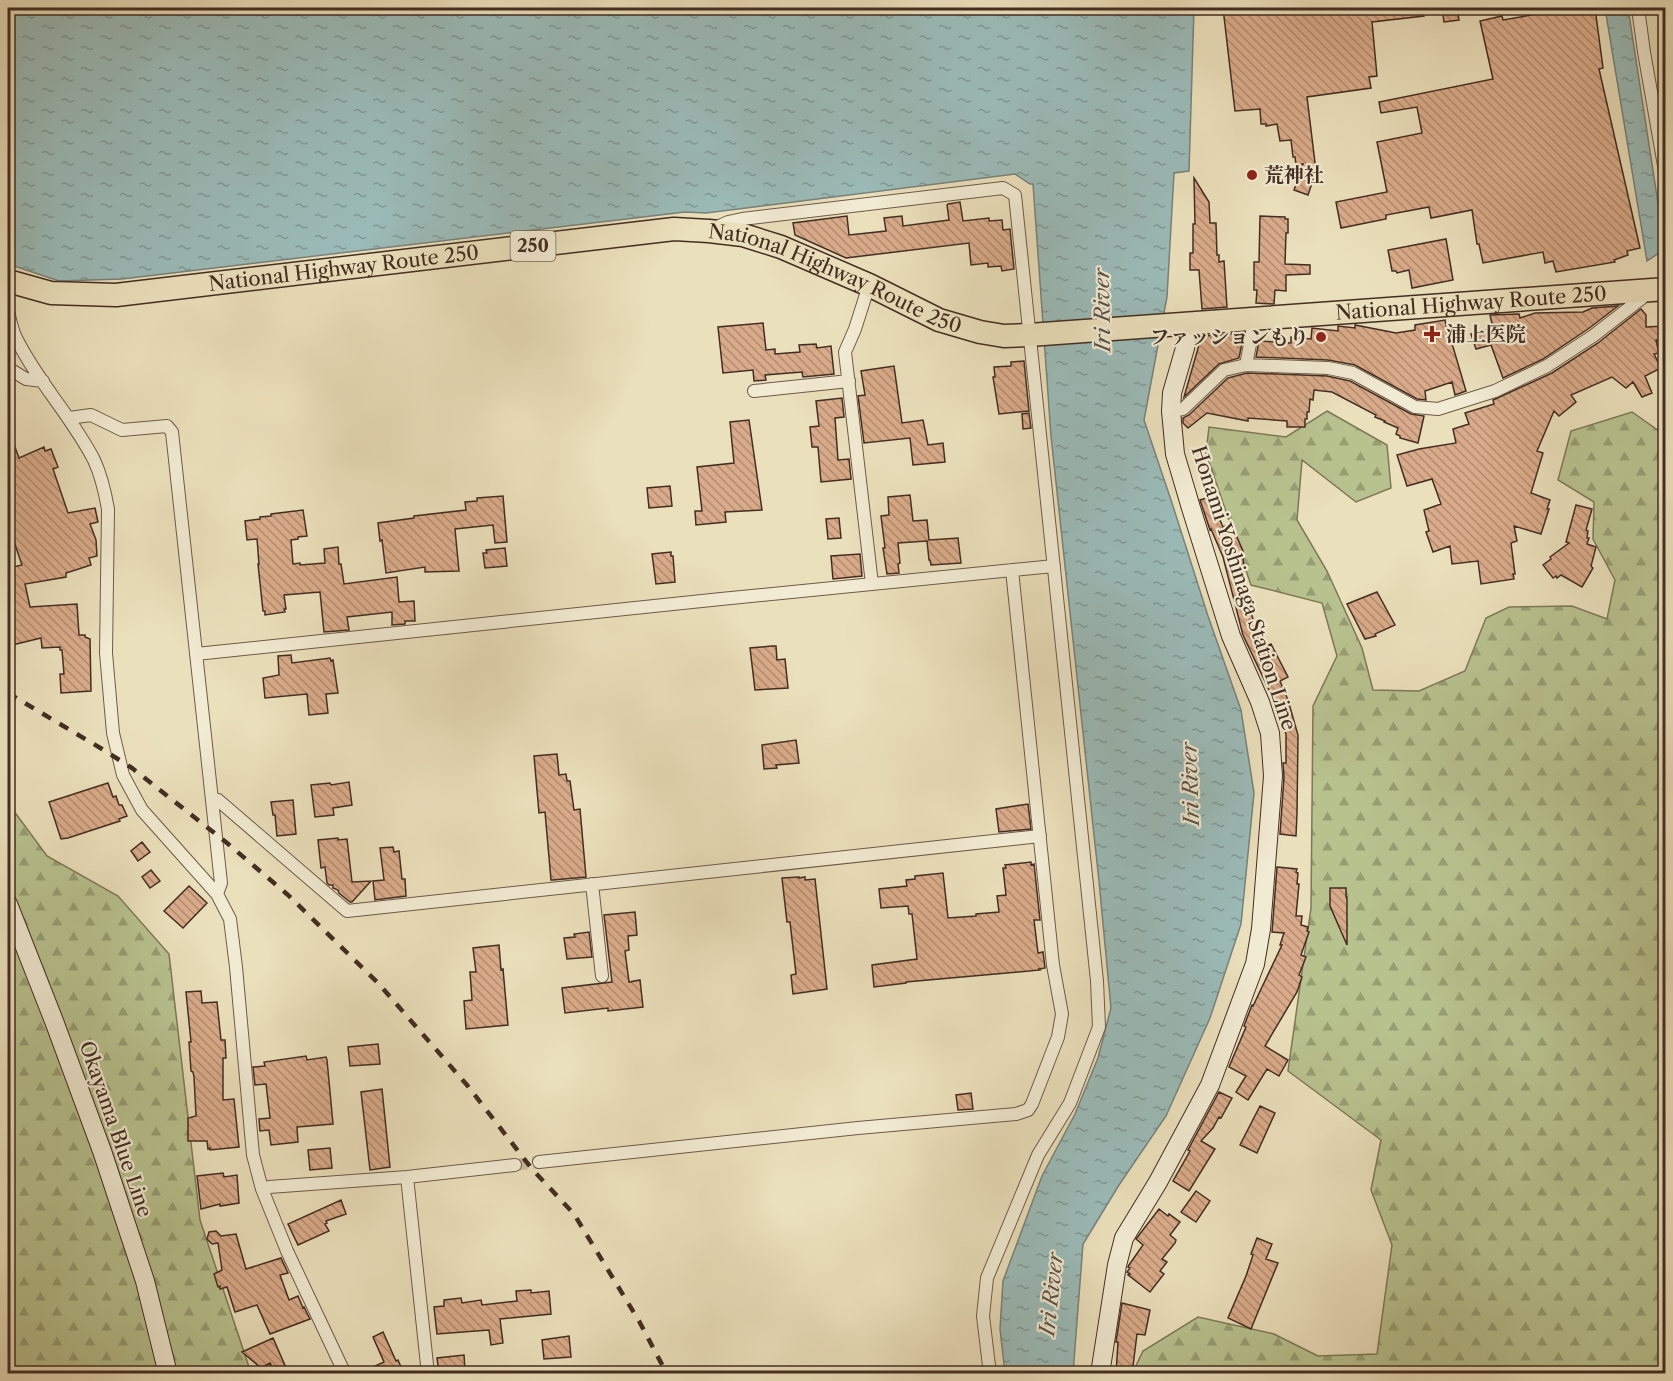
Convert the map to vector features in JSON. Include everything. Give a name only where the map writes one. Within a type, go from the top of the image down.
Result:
[{"type":"highway","name":"National Highway Route 250","points":[[9,287],[51,293],[116,295],[674,229],[743,235],[781,247],[869,285],[939,320],[980,332],[1004,336],[1656,290]]},
{"type":"main road","name":"Honami Yoshinaga Station Line","points":[[1100,1374],[1117,1265],[1124,1238],[1158,1182],[1210,1085],[1255,964],[1261,929],[1273,776],[1270,733],[1260,702],[1231,636],[1175,454],[1170,411],[1185,348],[1181,325]]},
{"type":"main road","name":"Okayama Blue Line","points":[[8,904],[102,1151],[145,1281],[168,1374]]},
{"type":"street","points":[[1638,8],[1665,177]]},
{"type":"street","points":[[709,231],[728,222],[742,219],[1003,188],[1016,195],[1036,335],[1054,566],[1097,981],[1099,1027],[1070,1103],[1038,1155],[987,1278],[983,1316],[990,1374]]},
{"type":"street","points":[[869,285],[845,352],[872,584]]},
{"type":"street","points":[[1170,411],[1183,409],[1224,370],[1246,365],[1328,368],[1353,373],[1415,407],[1438,409],[1495,391],[1547,366],[1656,290]]},
{"type":"street","points":[[8,311],[15,337],[95,461],[105,489],[108,509],[106,653],[112,733],[123,775],[142,810],[217,894],[230,920],[238,979],[253,1155],[262,1189],[287,1251],[345,1374]]},
{"type":"street","points":[[1246,365],[1252,334],[1252,320]]},
{"type":"street","points":[[8,368],[26,379],[43,381]]},
{"type":"street","points":[[754,391],[849,381]]},
{"type":"street","points":[[69,418],[91,415],[122,430],[167,426],[172,432],[221,883],[217,894]]},
{"type":"street","points":[[196,654],[1054,566]]},
{"type":"street","points":[[539,1162],[858,1128],[1016,1114],[1028,1110],[1058,1037],[1062,1014],[1053,965],[1012,570]]},
{"type":"street","points":[[212,799],[218,800],[347,911],[1040,836]]},
{"type":"street","points":[[592,884],[602,976]]},
{"type":"street","points":[[262,1189],[408,1177],[515,1165]]},
{"type":"street","points":[[408,1177],[429,1374]]},
{"type":"green space","points":[[1327,411],[1387,445],[1391,488],[1356,502],[1302,460],[1297,520],[1327,571],[1362,648],[1373,690],[1419,691],[1465,671],[1486,618],[1509,607],[1572,606],[1607,619],[1615,580],[1593,539],[1594,502],[1558,480],[1571,431],[1632,412],[1666,436],[1665,1373],[1132,1374],[1143,1351],[1198,1317],[1274,1334],[1318,1356],[1377,1354],[1392,1245],[1371,1190],[1381,1140],[1288,1071],[1311,908],[1313,706],[1337,656],[1322,603],[1251,585],[1206,453],[1209,427],[1286,437]]},
{"type":"green space","points":[[8,803],[47,856],[118,896],[169,954],[200,1220],[251,1373],[8,1373]]},
{"type":"water","name":"Iri River","points":[[8,8],[1194,8],[1189,171],[1174,173],[1167,297],[1144,420],[1241,710],[1254,793],[1241,924],[1210,1018],[1166,1116],[1119,1185],[1083,1244],[1073,1373],[1005,1373],[1000,1329],[1003,1281],[1042,1176],[1075,1114],[1098,1058],[1111,1008],[1051,436],[1033,184],[1015,174],[706,213],[685,212],[122,279],[59,281],[8,264]]},
{"type":"water","points":[[1605,8],[1628,8],[1665,249],[1647,261]]},
{"type":"building","points":[[1223,8],[1424,8],[1424,16],[1372,22],[1377,76],[1369,77],[1371,88],[1307,97],[1316,171],[1308,195],[1294,190],[1303,164],[1296,165],[1291,140],[1280,141],[1277,124],[1266,126],[1266,124],[1261,124],[1260,109],[1235,111]]},
{"type":"building","points":[[1442,8],[1457,8],[1459,20],[1444,22]]},
{"type":"building","points":[[1529,8],[1595,8],[1603,68],[1599,69],[1640,248],[1627,251],[1628,255],[1614,260],[1615,262],[1556,272],[1553,261],[1545,263],[1543,252],[1483,263],[1479,244],[1477,244],[1472,210],[1431,218],[1429,207],[1386,215],[1386,219],[1341,228],[1336,202],[1387,192],[1377,142],[1422,133],[1417,107],[1381,113],[1379,102],[1493,79],[1480,21],[1502,16],[1503,20],[1531,15]]},
{"type":"building","points":[[1194,178],[1209,202],[1210,223],[1216,223],[1217,255],[1219,255],[1219,262],[1224,261],[1227,307],[1202,309],[1199,270],[1190,270],[1190,253],[1193,253],[1193,224],[1195,224]]},
{"type":"building","points":[[960,202],[963,221],[989,218],[989,221],[1002,220],[1003,230],[1010,229],[1014,269],[1002,271],[1001,266],[988,267],[988,263],[971,265],[969,243],[846,258],[795,235],[793,223],[847,216],[849,235],[886,231],[884,218],[902,216],[903,226],[949,220],[947,205]]},
{"type":"building","points":[[1260,216],[1288,219],[1285,264],[1310,265],[1310,274],[1286,275],[1286,291],[1275,290],[1274,304],[1256,303],[1254,262],[1259,262]]},
{"type":"building","points":[[1446,239],[1453,280],[1412,288],[1409,270],[1397,273],[1392,271],[1388,250]]},
{"type":"building","points":[[1618,306],[1543,359],[1503,378],[1491,345],[1476,349],[1471,334],[1493,328],[1490,315],[1519,314],[1520,318],[1535,313],[1583,312],[1592,308]]},
{"type":"building","points":[[1641,309],[1646,315],[1646,327],[1665,326],[1665,340],[1656,340],[1659,353],[1654,354],[1661,368],[1645,376],[1652,393],[1642,397],[1633,382],[1626,388],[1612,377],[1571,395],[1576,402],[1559,416],[1554,411],[1537,451],[1543,453],[1531,493],[1550,500],[1547,509],[1549,509],[1541,534],[1514,526],[1517,541],[1511,543],[1514,579],[1481,584],[1478,561],[1452,564],[1450,546],[1433,552],[1426,532],[1429,531],[1424,510],[1441,504],[1432,479],[1407,486],[1397,455],[1456,443],[1453,429],[1469,424],[1465,413],[1494,404],[1493,400],[1552,373],[1598,343]]},
{"type":"building","points":[[1445,320],[1449,340],[1451,340],[1466,391],[1455,395],[1452,382],[1425,391],[1426,400],[1417,399],[1355,365],[1328,360],[1256,357],[1259,341],[1291,343],[1291,337],[1311,339],[1312,328],[1338,331],[1338,326],[1355,328],[1355,325],[1396,333],[1415,330],[1415,325]]},
{"type":"building","points":[[763,323],[766,350],[775,349],[775,354],[800,352],[799,345],[816,344],[817,348],[831,346],[834,374],[803,377],[802,372],[765,375],[766,380],[754,381],[753,370],[723,373],[718,327]]},
{"type":"building","points":[[1244,333],[1239,358],[1219,364],[1184,397],[1201,338]]},
{"type":"building","points":[[1024,361],[1029,411],[999,414],[993,377],[995,377],[994,367],[1011,366],[1011,362]]},
{"type":"building","points":[[894,366],[902,423],[923,420],[928,445],[943,443],[945,462],[913,465],[910,438],[864,443],[858,396],[865,395],[861,371]]},
{"type":"building","points":[[1247,373],[1327,376],[1350,381],[1411,414],[1424,416],[1418,443],[1400,438],[1396,434],[1398,428],[1332,392],[1314,390],[1313,400],[1310,399],[1309,412],[1305,419],[1305,427],[1287,427],[1287,421],[1248,418],[1248,421],[1207,413],[1188,428],[1183,423],[1183,418],[1228,378]]},
{"type":"building","points":[[842,398],[844,417],[835,418],[838,460],[849,459],[851,479],[821,482],[818,447],[812,447],[810,427],[819,426],[816,401]]},
{"type":"building","points":[[1029,413],[1031,428],[1023,429],[1022,414]]},
{"type":"building","points":[[749,420],[762,510],[725,512],[726,522],[696,525],[695,511],[702,511],[697,467],[734,463],[730,422]]},
{"type":"building","points":[[8,431],[19,458],[44,447],[45,451],[51,449],[58,467],[53,469],[68,513],[95,508],[98,522],[90,524],[96,540],[97,556],[89,558],[91,565],[66,573],[66,577],[25,584],[30,607],[77,604],[79,635],[85,635],[90,639],[91,691],[61,693],[60,674],[64,674],[60,647],[42,648],[41,638],[8,646],[8,568],[22,565],[8,524]]},
{"type":"building","points":[[670,486],[672,506],[649,508],[647,488]]},
{"type":"building","points":[[910,495],[913,521],[927,520],[929,540],[958,538],[961,563],[931,565],[927,541],[898,543],[899,573],[887,574],[881,516],[889,515],[888,497]]},
{"type":"building","points":[[503,496],[507,542],[495,543],[493,525],[455,529],[459,571],[425,572],[425,567],[386,573],[378,523],[466,510],[465,502],[477,501],[477,498]]},
{"type":"building","points":[[1210,497],[1223,527],[1232,526],[1243,551],[1244,586],[1261,649],[1271,644],[1288,677],[1280,681],[1298,735],[1296,836],[1280,834],[1286,734],[1279,711],[1243,635],[1223,557],[1210,530],[1200,500]]},
{"type":"building","points":[[1576,505],[1592,509],[1586,530],[1588,531],[1587,538],[1589,538],[1587,544],[1596,547],[1591,566],[1593,568],[1582,587],[1561,575],[1553,578],[1543,565],[1569,543],[1566,542]]},
{"type":"building","points":[[303,510],[307,536],[291,540],[293,564],[325,563],[324,549],[338,547],[344,584],[397,577],[399,602],[414,601],[415,621],[392,625],[392,612],[347,617],[349,630],[324,632],[320,592],[284,595],[285,612],[265,615],[257,539],[247,540],[245,521],[260,519],[260,517],[271,516],[271,514]]},
{"type":"building","points":[[839,518],[841,538],[828,539],[826,519]]},
{"type":"building","points":[[505,548],[507,566],[485,568],[483,553],[487,553],[486,550]]},
{"type":"building","points":[[671,552],[675,582],[656,584],[652,554]]},
{"type":"building","points":[[860,554],[862,576],[833,579],[831,556]]},
{"type":"building","points":[[1377,592],[1395,625],[1375,634],[1376,636],[1365,639],[1347,604]]},
{"type":"building","points":[[776,646],[777,660],[785,659],[788,688],[755,690],[750,648]]},
{"type":"building","points":[[291,655],[292,663],[330,658],[331,661],[333,660],[338,693],[326,694],[328,713],[309,715],[307,694],[265,698],[263,678],[279,675],[278,656]]},
{"type":"building","points":[[796,740],[799,763],[776,765],[777,768],[764,769],[762,745]]},
{"type":"building","points":[[557,754],[559,775],[566,774],[567,781],[570,781],[574,810],[580,809],[586,877],[551,880],[545,812],[539,813],[534,756]]},
{"type":"building","points":[[349,782],[352,805],[333,808],[334,815],[315,817],[311,785]]},
{"type":"building","points":[[108,783],[113,797],[116,796],[127,816],[119,819],[120,821],[61,839],[49,802]]},
{"type":"building","points":[[293,800],[296,834],[277,836],[271,802]]},
{"type":"building","points":[[1028,804],[1031,829],[999,832],[996,809]]},
{"type":"building","points":[[338,838],[338,840],[347,839],[352,882],[371,881],[352,902],[333,888],[333,885],[327,883],[325,867],[321,868],[318,840]]},
{"type":"building","points":[[142,842],[150,852],[138,861],[131,851]]},
{"type":"building","points":[[393,847],[394,852],[399,851],[406,896],[375,900],[373,881],[384,880],[380,848]]},
{"type":"building","points":[[1031,862],[1031,865],[1034,864],[1040,920],[1034,920],[1038,953],[1043,952],[1045,968],[874,987],[872,965],[917,959],[912,914],[909,914],[908,906],[881,908],[879,889],[907,886],[906,880],[915,879],[915,876],[943,873],[948,918],[999,912],[997,896],[1006,895],[1003,868],[1006,868],[1005,865]]},
{"type":"building","points":[[1277,867],[1297,869],[1297,884],[1299,884],[1296,916],[1302,916],[1301,925],[1308,927],[1309,932],[1301,955],[1306,957],[1299,975],[1302,977],[1297,992],[1265,1046],[1288,1060],[1279,1076],[1267,1069],[1248,1100],[1236,1092],[1246,1076],[1229,1067],[1246,1027],[1244,1026],[1252,1005],[1282,945],[1280,945],[1284,933],[1272,932]]},
{"type":"building","points":[[151,870],[160,881],[150,888],[142,877]]},
{"type":"building","points":[[805,877],[805,880],[815,879],[827,989],[793,994],[791,975],[796,974],[782,878]]},
{"type":"building","points":[[189,886],[207,903],[183,928],[164,911]]},
{"type":"building","points":[[1330,888],[1346,888],[1347,945],[1330,906]]},
{"type":"building","points":[[635,912],[637,935],[628,936],[629,950],[625,951],[629,982],[640,980],[643,1007],[565,1013],[562,988],[612,982],[604,915]]},
{"type":"building","points":[[589,932],[592,957],[567,959],[564,938]]},
{"type":"building","points":[[499,945],[508,1025],[466,1029],[464,1001],[472,1000],[470,972],[476,972],[473,948]]},
{"type":"building","points":[[201,991],[202,1003],[217,1002],[221,1040],[225,1040],[223,1100],[234,1099],[239,1147],[210,1150],[207,1141],[188,1141],[188,1118],[196,1116],[186,992]]},
{"type":"building","points":[[378,1044],[380,1064],[350,1066],[348,1047]]},
{"type":"building","points":[[306,1056],[307,1060],[326,1057],[333,1124],[297,1127],[298,1142],[271,1145],[269,1130],[260,1131],[259,1119],[270,1118],[266,1084],[255,1085],[253,1067],[265,1066],[264,1062]]},
{"type":"building","points":[[382,1089],[390,1167],[370,1170],[361,1092]]},
{"type":"building","points":[[1219,1092],[1232,1098],[1221,1118],[1219,1117],[1201,1141],[1215,1149],[1189,1191],[1173,1181]]},
{"type":"building","points":[[971,1093],[973,1109],[958,1110],[956,1095]]},
{"type":"building","points":[[1260,1106],[1275,1113],[1257,1153],[1240,1145]]},
{"type":"building","points":[[330,1148],[332,1168],[310,1170],[308,1150]]},
{"type":"building","points":[[223,1173],[224,1177],[237,1175],[239,1203],[220,1206],[220,1204],[201,1209],[197,1176]]},
{"type":"building","points":[[1196,1191],[1210,1201],[1196,1222],[1181,1212]]},
{"type":"building","points":[[341,1200],[346,1214],[326,1221],[325,1224],[329,1231],[298,1245],[288,1224]]},
{"type":"building","points":[[1159,1209],[1180,1222],[1170,1235],[1176,1240],[1175,1243],[1162,1259],[1167,1262],[1160,1271],[1164,1274],[1150,1292],[1127,1272],[1129,1265],[1143,1245],[1136,1239]]},
{"type":"building","points":[[216,1231],[221,1236],[236,1234],[246,1269],[281,1258],[288,1273],[280,1275],[289,1300],[298,1296],[310,1319],[270,1334],[257,1305],[235,1312],[227,1287],[220,1289],[220,1286],[218,1287],[214,1274],[222,1270],[218,1243],[212,1244],[207,1239],[209,1232]]},
{"type":"building","points":[[1257,1238],[1272,1244],[1266,1259],[1278,1263],[1251,1329],[1228,1318],[1246,1276]]},
{"type":"building","points":[[531,1290],[531,1293],[549,1291],[551,1314],[500,1319],[503,1343],[491,1345],[489,1330],[437,1334],[434,1307],[444,1306],[444,1300],[461,1298],[462,1303],[481,1300],[482,1305],[517,1301],[516,1291]]},
{"type":"building","points":[[1122,1303],[1150,1310],[1145,1335],[1137,1334],[1132,1374],[1116,1374],[1118,1342],[1116,1342]]},
{"type":"building","points":[[383,1332],[404,1374],[358,1374],[384,1362],[373,1337]]},
{"type":"building","points":[[569,1336],[571,1357],[544,1359],[542,1340]]},
{"type":"building","points":[[273,1338],[287,1370],[279,1374],[276,1374],[270,1363],[261,1368],[242,1352]]},
{"type":"building","points":[[464,1355],[465,1370],[439,1373],[437,1358]]},
{"type":"tunnel","points":[[515,1165],[539,1162]]},
{"type":"railway","points":[[8,693],[132,768],[227,843],[288,895],[378,983],[467,1085],[532,1169],[574,1214],[639,1321],[667,1374]]},
{"type":"place","name":"荒神社","points":[[1252,175]]},
{"type":"place","name":"浦上医院","points":[[1432,334]]},
{"type":"place","name":"ファッションもり","points":[[1321,337]]}]
